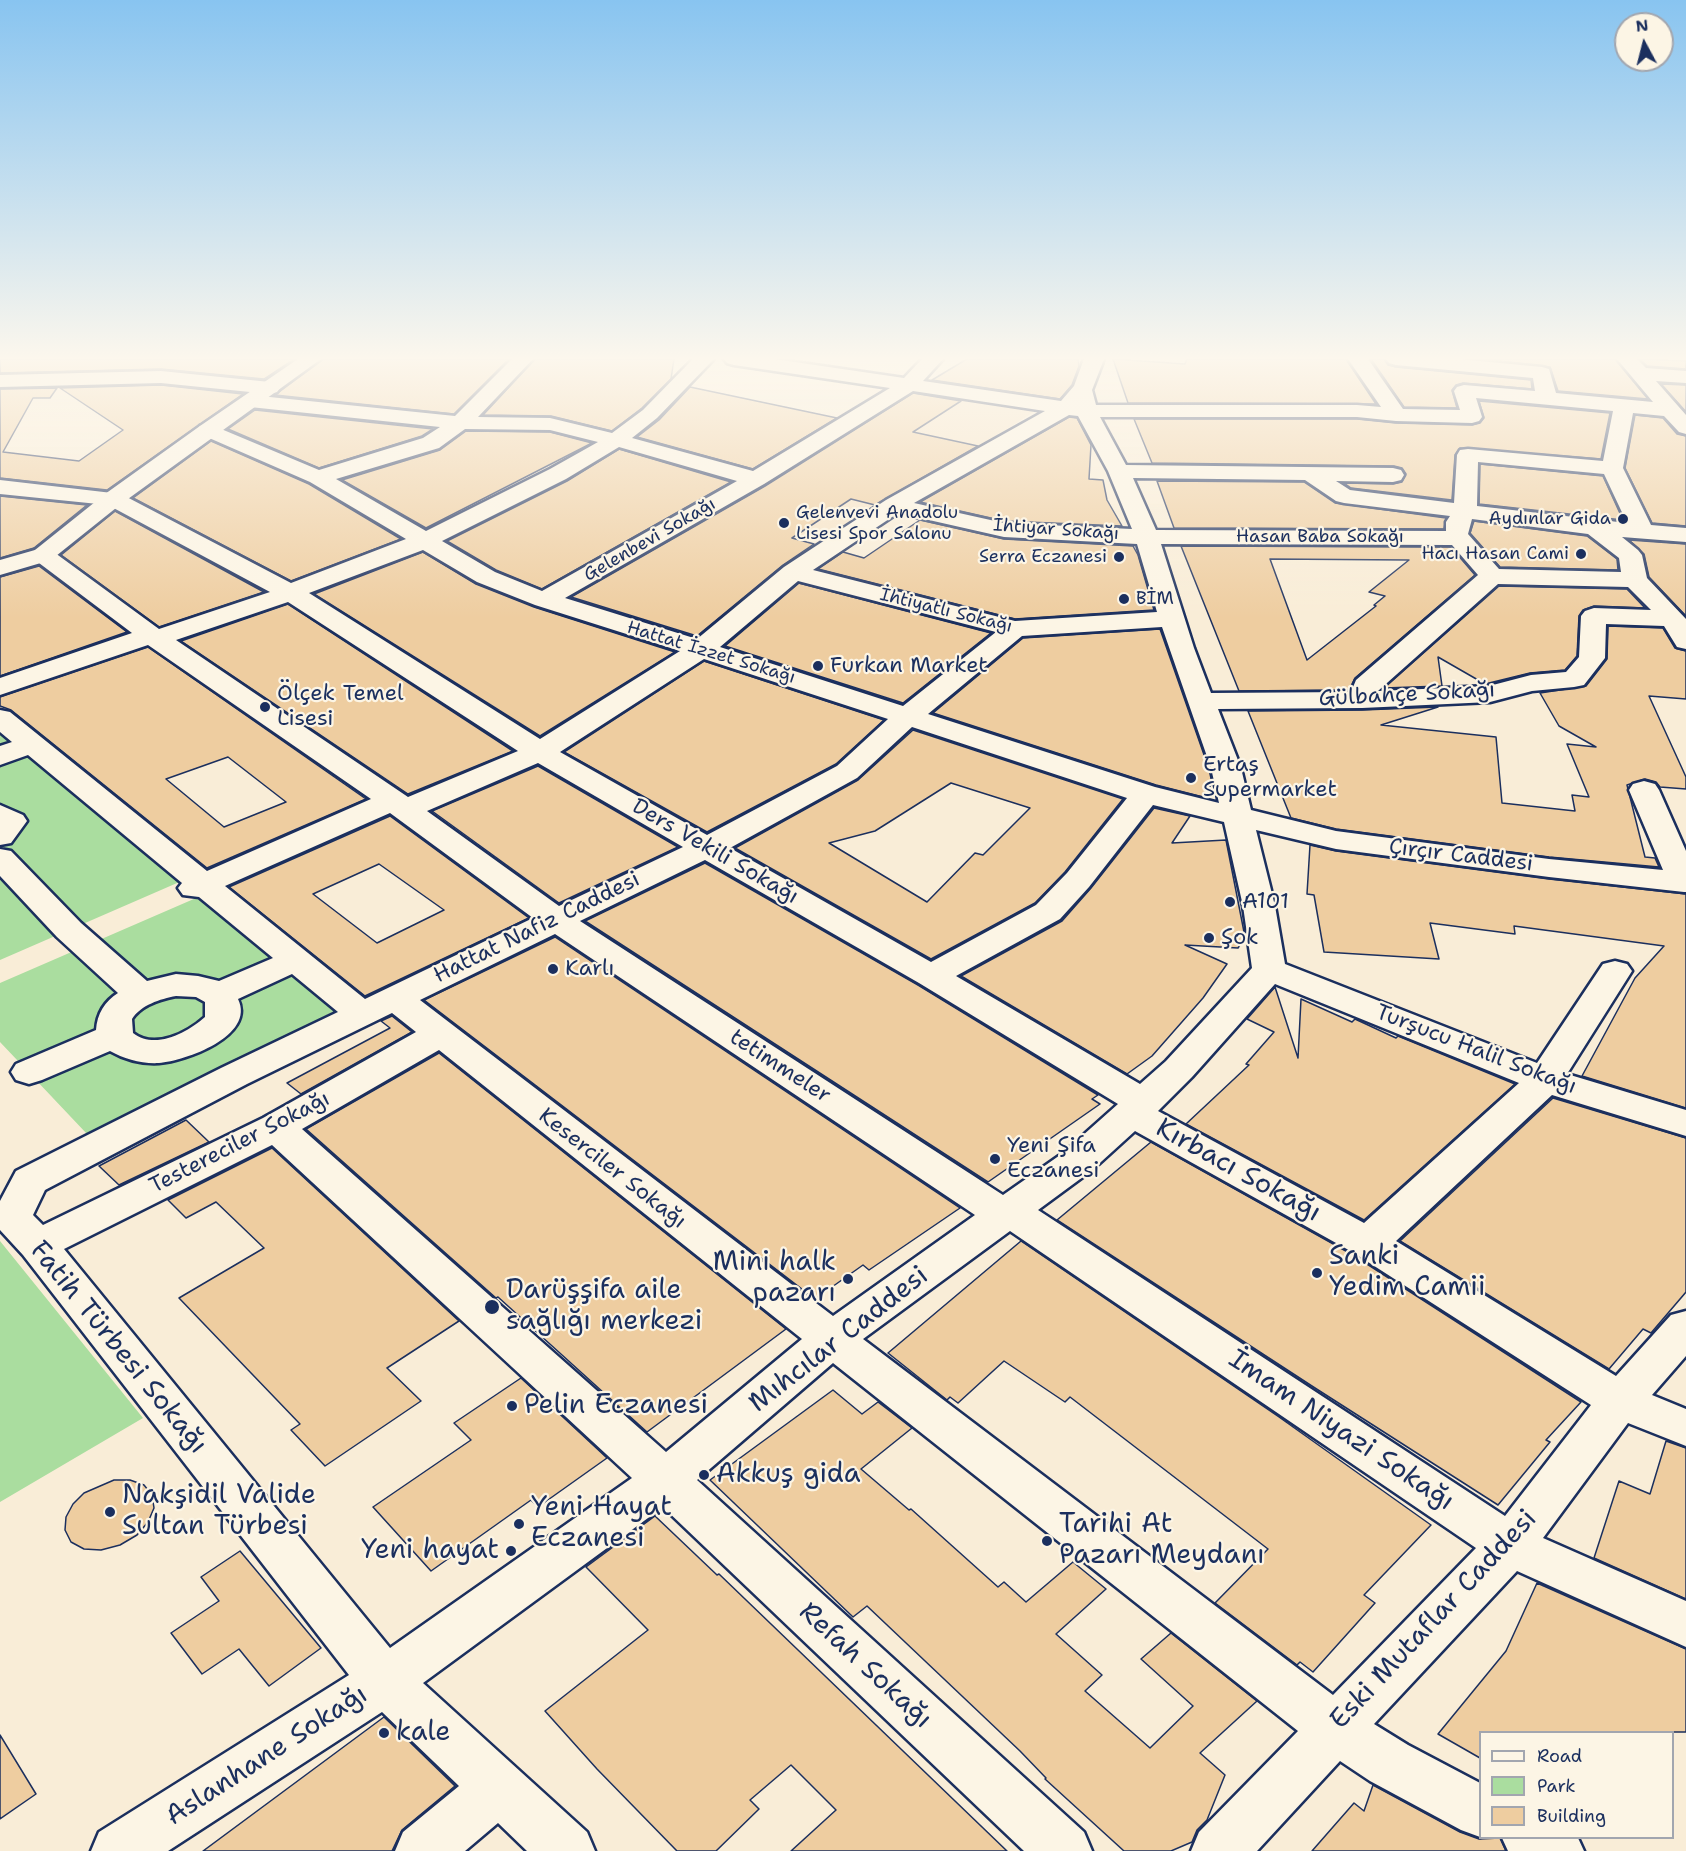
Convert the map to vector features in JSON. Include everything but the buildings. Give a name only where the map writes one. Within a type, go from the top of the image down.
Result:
[{"type":"street","points":[[0,567],[43,555],[113,499],[186,445]]},
{"type":"street","name":"Hattat İzzet Sokağı","points":[[243,445],[318,477],[486,577],[544,600],[1146,794],[1239,816]]},
{"type":"street","points":[[318,477],[423,445]]},
{"type":"street","points":[[0,687],[291,593],[310,583],[424,541],[558,474],[607,445]]},
{"type":"street","points":[[635,445],[756,479]]},
{"type":"street","name":"Gelenbevi Sokağı","points":[[544,600],[811,445]]},
{"type":"street","points":[[199,886],[399,805],[540,753],[701,649],[793,572],[894,505],[1001,445]]},
{"type":"street","points":[[1104,445],[1119,471],[1147,537],[1200,701],[1226,768],[1259,906],[1269,970]]},
{"type":"street","points":[[1616,445],[1612,468],[1643,532]]},
{"type":"street","points":[[1492,576],[1459,538],[1458,522],[1466,512],[1467,455],[1612,468]]},
{"type":"street","points":[[1119,471],[1393,475]]},
{"type":"street","points":[[1312,475],[1344,496],[1595,528],[1686,535]]},
{"type":"street","points":[[0,487],[113,499]]},
{"type":"street","name":"Ders Vekili Sokağı","points":[[113,499],[291,593],[540,753],[707,846],[931,976],[1138,1108]]},
{"type":"street","name":"İhtiyar Sokağı","points":[[894,505],[1004,530],[1147,537]]},
{"type":"street","points":[[1595,528],[1630,555],[1635,580],[1679,630]]},
{"type":"street","name":"Hasan Baba Sokağı","points":[[1147,537],[1459,538]]},
{"type":"street","name":"tetimmeler","points":[[43,555],[154,637],[399,805],[555,919],[1007,1213]]},
{"type":"street","name":"İhtiyatlı Sokağı","points":[[793,572],[1016,629],[1173,619]]},
{"type":"street","points":[[1362,700],[1366,686],[1492,576],[1635,580]]},
{"type":"street","name":"Gülbahçe Sokağı","points":[[1200,701],[1362,700],[1490,694],[1531,683],[1574,679],[1592,658],[1594,616],[1679,630]]},
{"type":"street","name":"Hattat Nafiz Caddesi","points":[[30,1181],[234,1076],[707,846],[847,772],[908,716],[1016,629]]},
{"type":"street","name":"Keserciler Sokağı","points":[[0,718],[199,886],[296,960],[378,1005],[440,1034],[1335,1728],[1389,1763],[1479,1810]]},
{"type":"street","points":[[0,756],[32,744]]},
{"type":"street","points":[[1644,790],[1685,882]]},
{"type":"street","points":[[931,976],[1048,912],[1078,880],[1146,794]]},
{"type":"street","points":[[0,814],[12,821],[0,836]]},
{"type":"street","name":"Çırçır Caddesi","points":[[1239,816],[1336,840],[1549,868],[1685,882]]},
{"type":"street","points":[[0,858],[69,930],[141,995]]},
{"type":"street","points":[[218,995],[296,960]]},
{"type":"street","name":"Turşucu Halil Sokağı","points":[[1269,970],[1545,1080],[1686,1123]]},
{"type":"street","name":"Mıhcılar Caddesi","points":[[385,1681],[665,1480],[832,1340],[1077,1162],[1179,1069],[1269,970]]},
{"type":"street","points":[[1368,1243],[1545,1080],[1615,971]]},
{"type":"street","points":[[176,985],[193,985],[218,995],[224,1004],[224,1014],[217,1025],[191,1044],[153,1051],[130,1047],[115,1035],[114,1025],[118,1014],[127,1004],[141,995],[176,985]]},
{"type":"street","name":"Testereciler Sokağı","points":[[37,1245],[276,1127],[440,1034]]},
{"type":"street","points":[[28,1072],[115,1035]]},
{"type":"street","points":[[191,1044],[234,1076]]},
{"type":"street","name":"Kırbacı Sokağı","points":[[1138,1108],[1368,1243],[1620,1401],[1686,1428]]},
{"type":"street","name":"Refah Sokağı","points":[[276,1127],[665,1480],[1064,1851]]},
{"type":"street","name":"Fatih Türbesi Sokağı","points":[[30,1181],[12,1217],[37,1245],[385,1681],[567,1851]]},
{"type":"street","name":"İmam Niyazi Sokağı","points":[[1007,1213],[1510,1545],[1686,1625]]},
{"type":"street","name":"Eski Mutaflar Caddesi","points":[[1219,1851],[1510,1545],[1620,1401],[1686,1327]]},
{"type":"street","name":"Aslanhane Sokağı","points":[[118,1851],[385,1681]]},
{"type":"street","points":[[423,1851],[500,1787]]},
{"type":"street","points":[[1532,1839],[1556,1851]]},
{"type":"shaded area","points":[[816,445],[981,445],[875,513],[826,541],[705,511]]},
{"type":"green space","points":[[0,727],[184,880],[0,960]]},
{"type":"green space","points":[[203,895],[339,1009],[87,1134],[0,1042],[0,983]]},
{"type":"green space","points":[[0,1241],[143,1418],[0,1502]]},
{"type":"place","name":"Aydınlar Gida","points":[[1623,519]]},
{"type":"place","name":"Gelenvevi Anadolu Lisesi Spor Salonu","points":[[784,523]]},
{"type":"place","name":"Hacı Hasan Cami","points":[[1581,554]]},
{"type":"place","name":"Serra Eczanesi","points":[[1119,557]]},
{"type":"place","name":"BİM","points":[[1124,599]]},
{"type":"place","name":"Furkan Market","points":[[818,666]]},
{"type":"place","name":"Ölçek Temel Lisesi","points":[[265,707]]},
{"type":"place","name":"Ertaş Supermarket","points":[[1191,778]]},
{"type":"place","name":"A101","points":[[1230,902]]},
{"type":"place","name":"Şok","points":[[1209,938]]},
{"type":"place","name":"Karlı","points":[[553,969]]},
{"type":"place","name":"Yeni Şifa Eczanesi","points":[[995,1159]]},
{"type":"place","name":"Sanki Yedim Camii","points":[[1317,1273]]},
{"type":"place","name":"Mini halk pazarı","points":[[848,1279]]},
{"type":"place","name":"Darüşşifa aile sağlığı merkezi","points":[[492,1307]]},
{"type":"place","name":"Pelin Eczanesi","points":[[512,1406]]},
{"type":"place","name":"Akkuş gida","points":[[704,1475]]},
{"type":"place","name":"Nakşidil Valide Sultan Türbesi","points":[[110,1512]]},
{"type":"place","name":"Yeni Hayat Eczanesi","points":[[519,1524]]},
{"type":"place","name":"Tarihi At Pazarı Meydanı","points":[[1047,1541]]},
{"type":"place","name":"Yeni hayat","points":[[511,1551]]},
{"type":"place","name":"kale","points":[[384,1733]]}]
